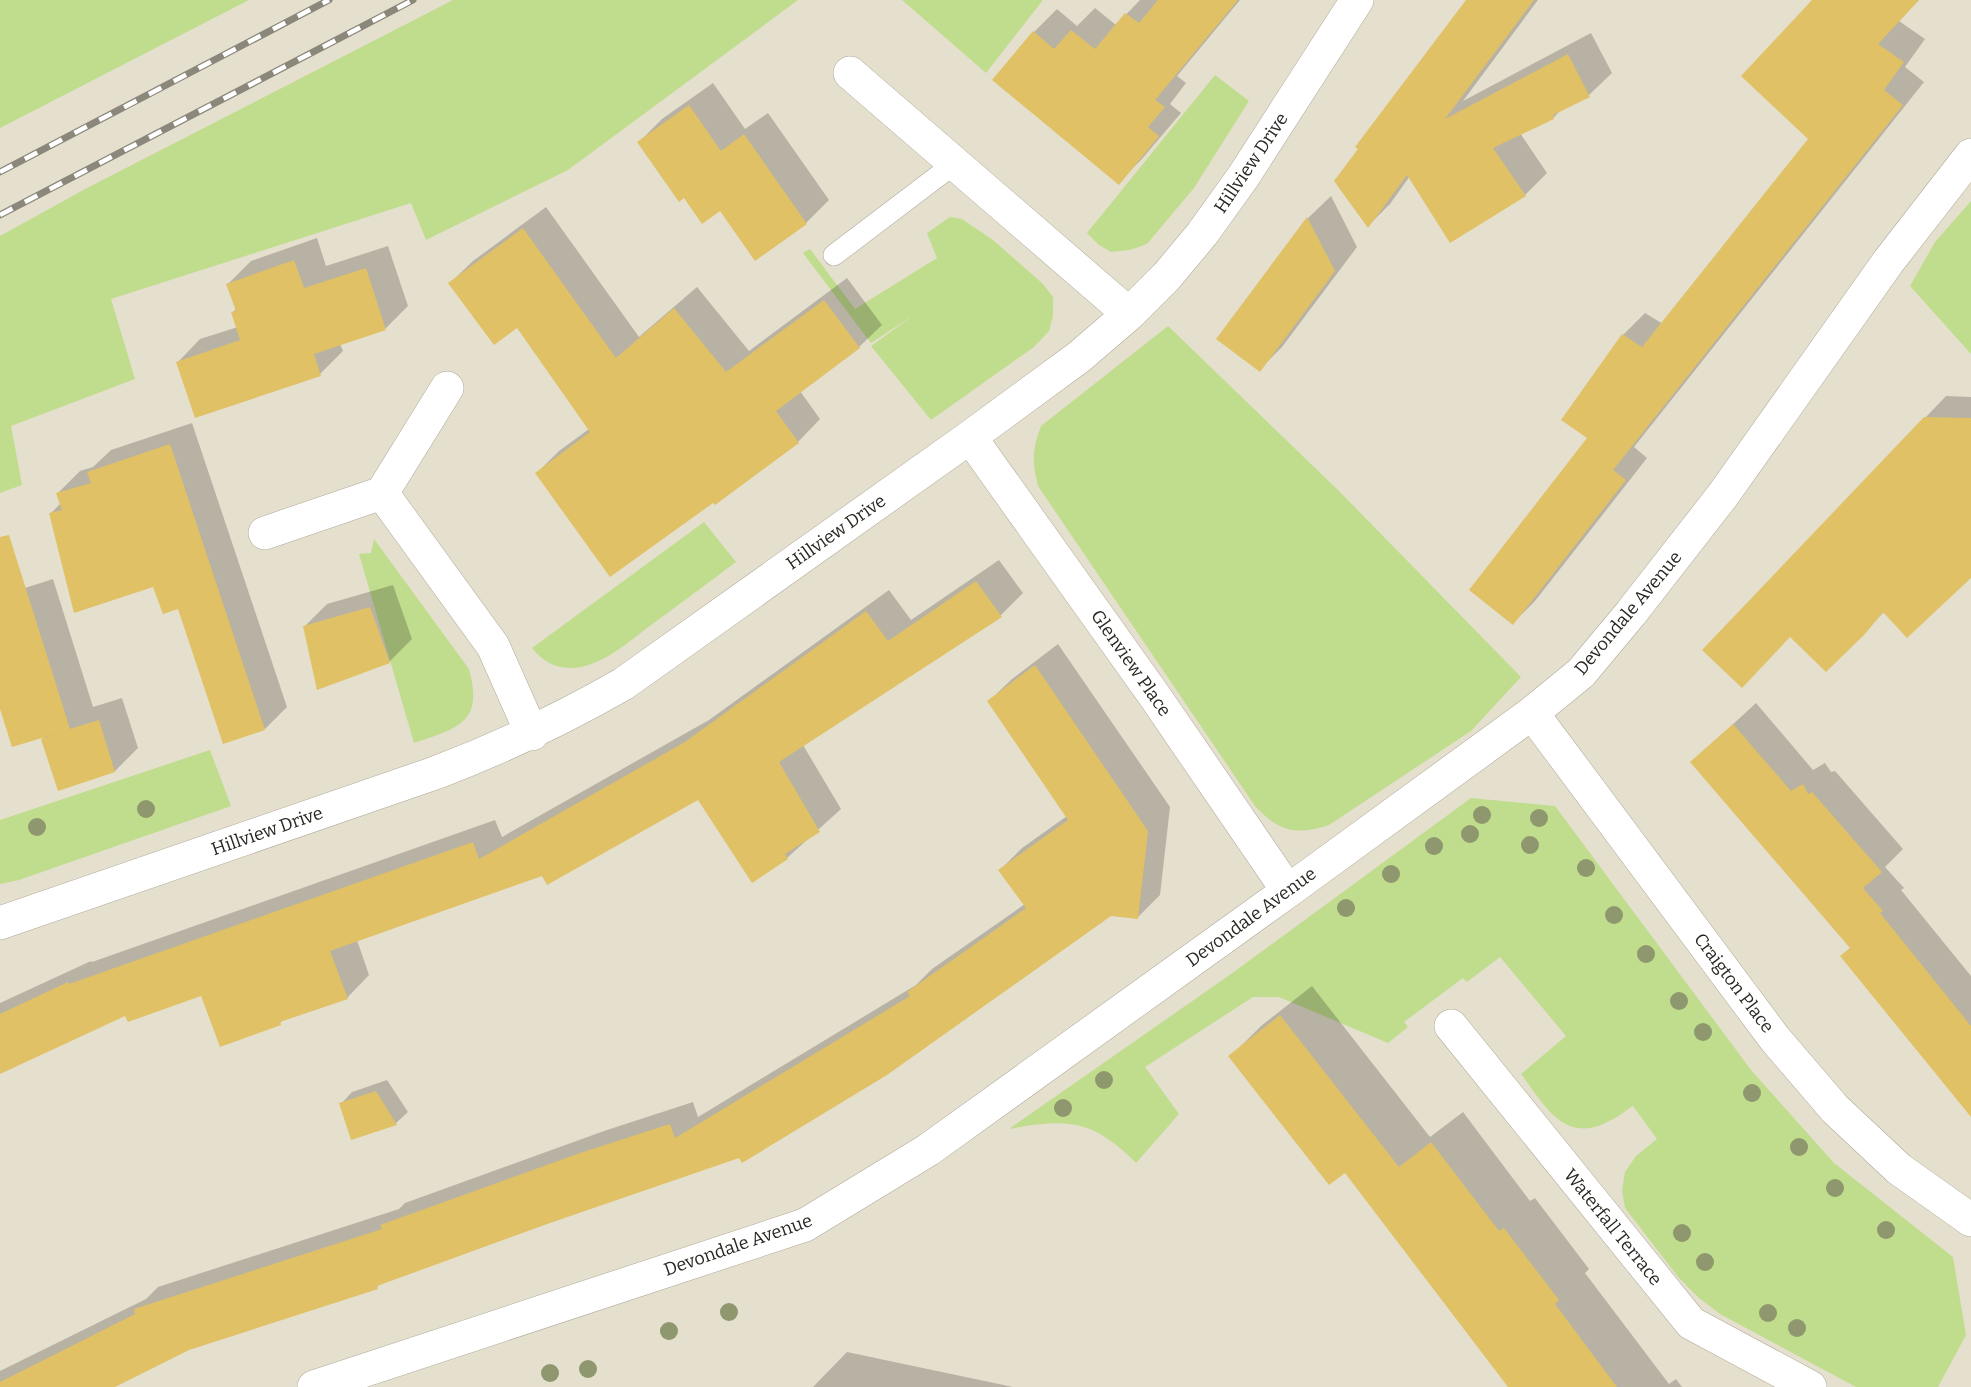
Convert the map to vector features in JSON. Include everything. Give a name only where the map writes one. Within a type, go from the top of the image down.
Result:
[{"type":"street","name":"Hillview Drive","points":[[0,923],[435,773],[532,734],[623,684],[970,437],[1079,357],[1129,314],[1167,276],[1203,234],[1243,177],[1357,0]]},
{"type":"street","points":[[850,73],[1129,314]]},
{"type":"street","name":"Devondale Avenue","points":[[314,1387],[805,1225],[928,1150],[1532,712],[1581,673],[1631,614],[1723,495],[1888,262],[1971,155]]},
{"type":"street","points":[[265,533],[382,493],[447,388]]},
{"type":"street","name":"Glenview Place","points":[[970,437],[1156,698],[1288,891]]},
{"type":"street","points":[[382,493],[493,646],[532,734]]},
{"type":"street","name":"Craigton Place","points":[[1532,712],[1775,1039],[1835,1109],[1899,1169],[1971,1220]]},
{"type":"street","name":"Waterfall Terrace","points":[[1451,1026],[1691,1323],[1810,1387]]},
{"type":"lane","points":[[834,255],[954,164]]},
{"type":"green space","points":[[0,0],[249,0],[0,128]]},
{"type":"green space","points":[[453,0],[798,0],[568,170],[426,240],[411,203],[111,299],[135,379],[11,426],[22,485],[0,493],[0,236],[87,188]]},
{"type":"green space","points":[[902,0],[1043,0],[986,73]]},
{"type":"green space","points":[[1215,75],[1249,101],[1194,188],[1147,244],[1130,250],[1111,252],[1099,245],[1087,233]]},
{"type":"green space","points":[[1971,201],[1971,354],[1910,286],[1935,242]]},
{"type":"green space","points":[[950,217],[962,219],[993,240],[1043,284],[1053,297],[1053,316],[1049,331],[1034,347],[931,420],[871,346],[914,315],[871,343],[803,253],[810,249],[855,309],[937,258],[927,233]]},
{"type":"green space","points":[[1168,326],[1338,490],[1521,677],[1471,731],[1329,825],[1307,830],[1288,829],[1272,821],[1255,806],[1038,486],[1034,456],[1041,426]]},
{"type":"green space","points":[[704,522],[736,562],[628,643],[594,663],[577,668],[549,663],[532,648]]},
{"type":"green space","points":[[374,539],[469,669],[473,687],[473,701],[464,721],[443,733],[414,743],[359,554],[371,553]]},
{"type":"green space","points":[[210,750],[231,806],[19,880],[0,884],[0,820]]},
{"type":"green space","points":[[1471,798],[1555,806],[1751,1070],[1834,1163],[1953,1257],[1966,1335],[1938,1387],[1856,1387],[1720,1314],[1699,1298],[1679,1278],[1625,1208],[1622,1190],[1625,1172],[1636,1156],[1657,1139],[1633,1106],[1616,1118],[1596,1126],[1582,1128],[1569,1126],[1548,1110],[1521,1074],[1566,1036],[1500,957],[1467,982],[1463,978],[1404,1022],[1408,1027],[1388,1043],[1279,997],[1253,997],[1145,1067],[1179,1114],[1136,1163],[1106,1138],[1079,1126],[1048,1124],[1009,1129],[1231,974]]},
{"type":"building","points":[[1158,0],[1238,0],[1155,100],[1165,107],[1148,127],[1159,136],[1119,185],[992,80],[1033,31],[1054,49],[1071,30],[1095,49],[1125,13],[1139,23]]},
{"type":"building","points":[[1466,0],[1534,0],[1445,119],[1568,54],[1590,97],[1553,115],[1554,119],[1493,148],[1526,196],[1450,243],[1407,175],[1368,228],[1334,181],[1358,149],[1355,147]]},
{"type":"building","points":[[1812,0],[1919,0],[1878,44],[1904,62],[1884,90],[1903,105],[1613,470],[1626,480],[1513,625],[1469,590],[1587,438],[1561,420],[1622,334],[1642,347],[1808,139],[1741,76]]},
{"type":"building","points":[[689,105],[721,151],[744,134],[807,224],[755,261],[720,211],[702,224],[684,198],[679,202],[637,142]]},
{"type":"building","points":[[1307,217],[1335,271],[1260,372],[1216,339]]},
{"type":"building","points":[[523,228],[616,358],[674,308],[726,372],[824,300],[860,348],[776,411],[799,443],[715,505],[713,503],[610,577],[535,473],[590,432],[517,328],[494,345],[448,283]]},
{"type":"building","points":[[294,260],[304,288],[366,268],[386,330],[314,354],[321,376],[195,418],[176,362],[240,340],[231,312],[236,311],[226,284]]},
{"type":"building","points":[[1924,417],[1971,418],[1971,578],[1907,638],[1883,612],[1865,634],[1826,672],[1790,637],[1742,688],[1702,650]]},
{"type":"building","points":[[170,444],[265,730],[223,744],[178,609],[163,614],[153,587],[74,613],[49,513],[62,510],[56,493],[91,483],[87,472]]},
{"type":"building","points":[[9,535],[70,729],[99,720],[115,772],[58,791],[41,739],[55,734],[12,747],[0,709],[0,537]]},
{"type":"building","points":[[976,581],[1002,617],[779,762],[820,832],[785,854],[788,859],[752,883],[698,800],[547,885],[542,876],[330,951],[348,999],[280,1022],[281,1025],[220,1047],[201,996],[128,1022],[125,1016],[0,1074],[0,1014],[68,982],[69,984],[473,842],[479,859],[685,742],[866,611],[888,641]]},
{"type":"building","points":[[370,607],[390,663],[317,690],[303,626]]},
{"type":"building","points":[[1035,665],[1148,831],[1138,919],[1111,916],[887,1075],[742,1163],[739,1158],[550,1223],[377,1286],[378,1289],[189,1350],[115,1387],[0,1387],[0,1382],[135,1314],[134,1309],[382,1229],[380,1225],[580,1153],[670,1124],[675,1138],[910,996],[907,992],[1026,908],[998,870],[1068,820],[987,701]]},
{"type":"building","points":[[1733,724],[1791,791],[1803,784],[1808,794],[1812,792],[1882,872],[1863,888],[1883,911],[1880,913],[1971,1026],[1971,1117],[1840,956],[1850,948],[1690,762]]},
{"type":"building","points":[[1280,1015],[1399,1167],[1431,1142],[1499,1231],[1504,1228],[1559,1300],[1555,1304],[1617,1387],[1508,1387],[1345,1173],[1329,1185],[1228,1056]]},
{"type":"building","points":[[376,1091],[397,1125],[351,1140],[339,1103]]},
{"type":"railway","points":[[0,172],[329,0]]},
{"type":"railway","points":[[0,215],[413,0]]}]
